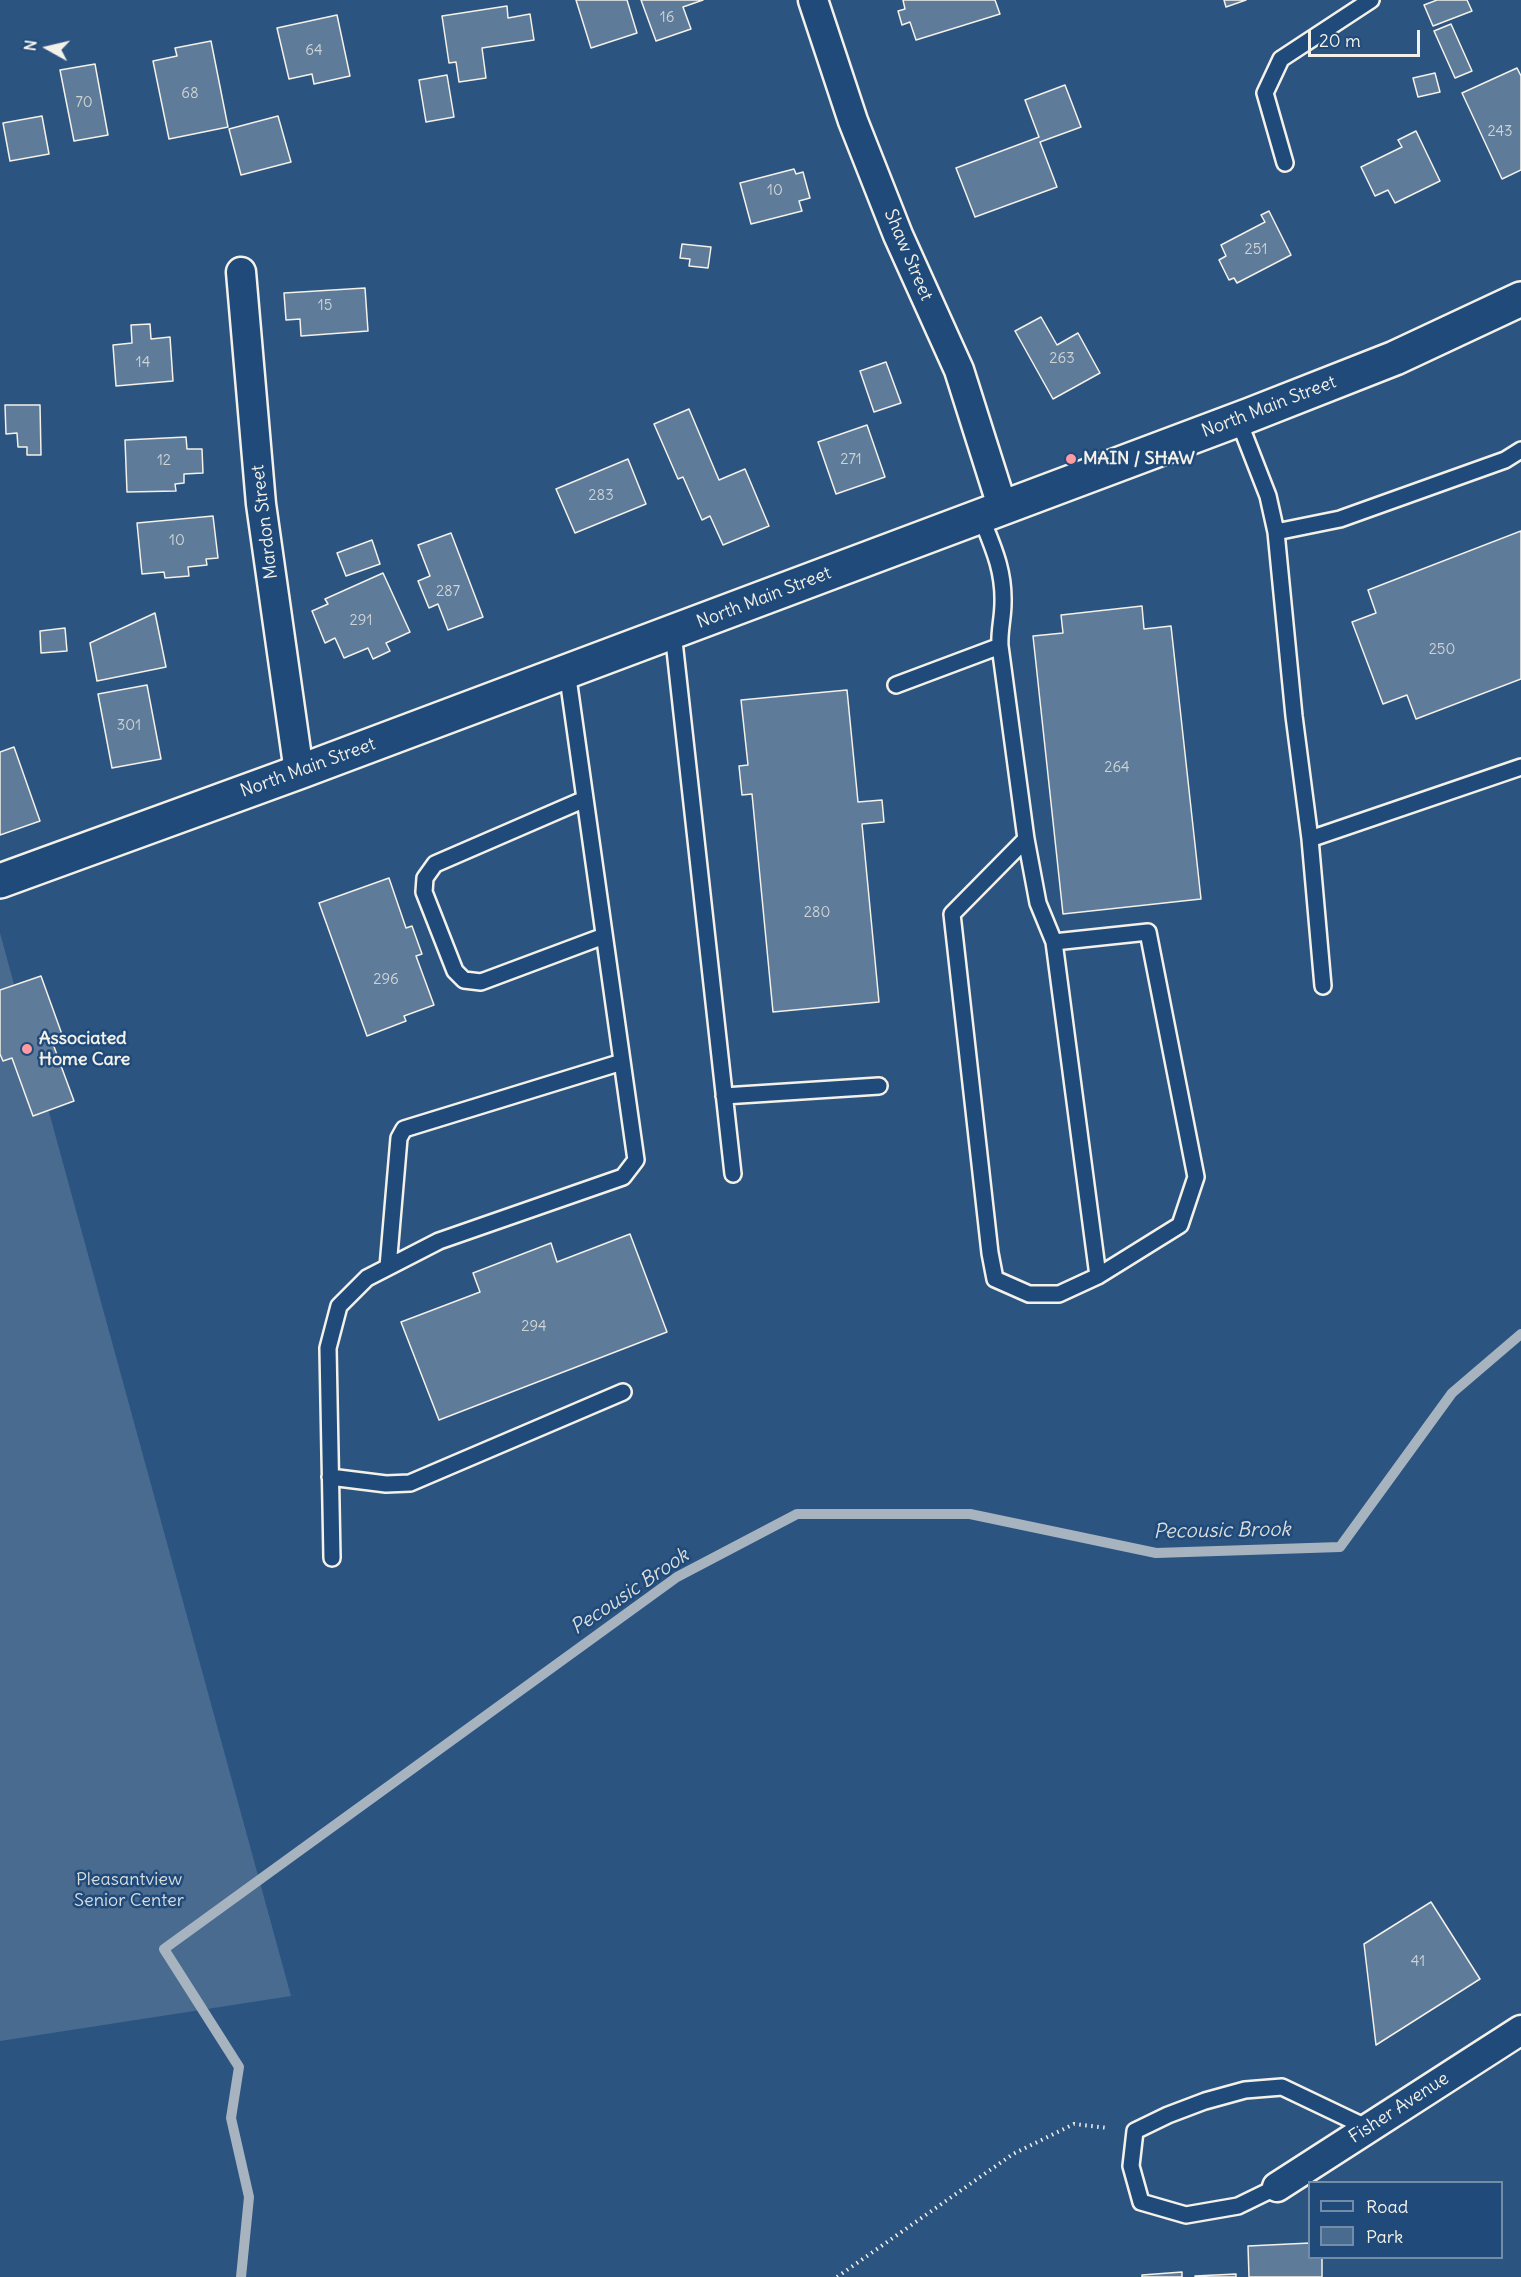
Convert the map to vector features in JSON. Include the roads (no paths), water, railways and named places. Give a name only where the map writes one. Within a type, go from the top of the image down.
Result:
[{"type":"main road","name":"North Main Street","points":[[0,881],[992,513],[1395,358],[1518,307]]},
{"type":"street","name":"Shaw Street","points":[[813,0],[853,121],[894,224],[959,370],[992,513]]},
{"type":"street","name":"Mardon Street","points":[[242,272],[261,504],[299,772]]},
{"type":"street","name":"Fisher Avenue","points":[[1277,2187],[1521,2030]]},
{"type":"lane","points":[[1285,163],[1265,93],[1281,59],[1371,0]]},
{"type":"lane","points":[[1238,419],[1268,496],[1276,532],[1294,716],[1310,839],[1323,986]]},
{"type":"lane","points":[[1276,532],[1340,519],[1505,460],[1521,450]]},
{"type":"lane","points":[[992,513],[1003,604],[1000,646],[1026,839],[1038,903],[1054,942],[1098,1276]]},
{"type":"lane","points":[[673,632],[733,1174]]},
{"type":"lane","points":[[896,685],[1000,646]]},
{"type":"lane","points":[[332,1558],[328,1348],[339,1306],[367,1278],[439,1241],[623,1177],[636,1160],[567,671]]},
{"type":"lane","points":[[1310,839],[1521,767]]},
{"type":"lane","points":[[585,799],[435,864],[425,878],[424,892],[455,971],[464,980],[481,982],[604,936]]},
{"type":"lane","points":[[1026,839],[952,914],[990,1254],[995,1279],[1029,1294],[1059,1294],[1098,1276],[1180,1226],[1196,1177],[1148,932],[1054,942]]},
{"type":"lane","points":[[388,1267],[399,1138],[404,1130],[622,1062]]},
{"type":"lane","points":[[724,1096],[879,1086]]},
{"type":"lane","points":[[330,1477],[386,1484],[410,1483],[622,1392]]},
{"type":"lane","points":[[1277,2187],[1238,2206],[1186,2215],[1141,2202],[1131,2166],[1135,2131],[1205,2101],[1245,2090],[1282,2087],[1368,2127]]},
{"type":"waterway","name":"Pecousic Brook","points":[[241,2277],[249,2197],[231,2118],[239,2067],[164,1949],[677,1577],[797,1514],[970,1514],[1156,1553],[1340,1547],[1452,1393],[1521,1334]]},
{"type":"place","name":"MAIN / SHAW","points":[[1071,459]]},
{"type":"place","name":"Associated Home Care","points":[[27,1049]]},
{"type":"park label","name":"Pleasantview Senior Center","points":[[129,1890]]}]
